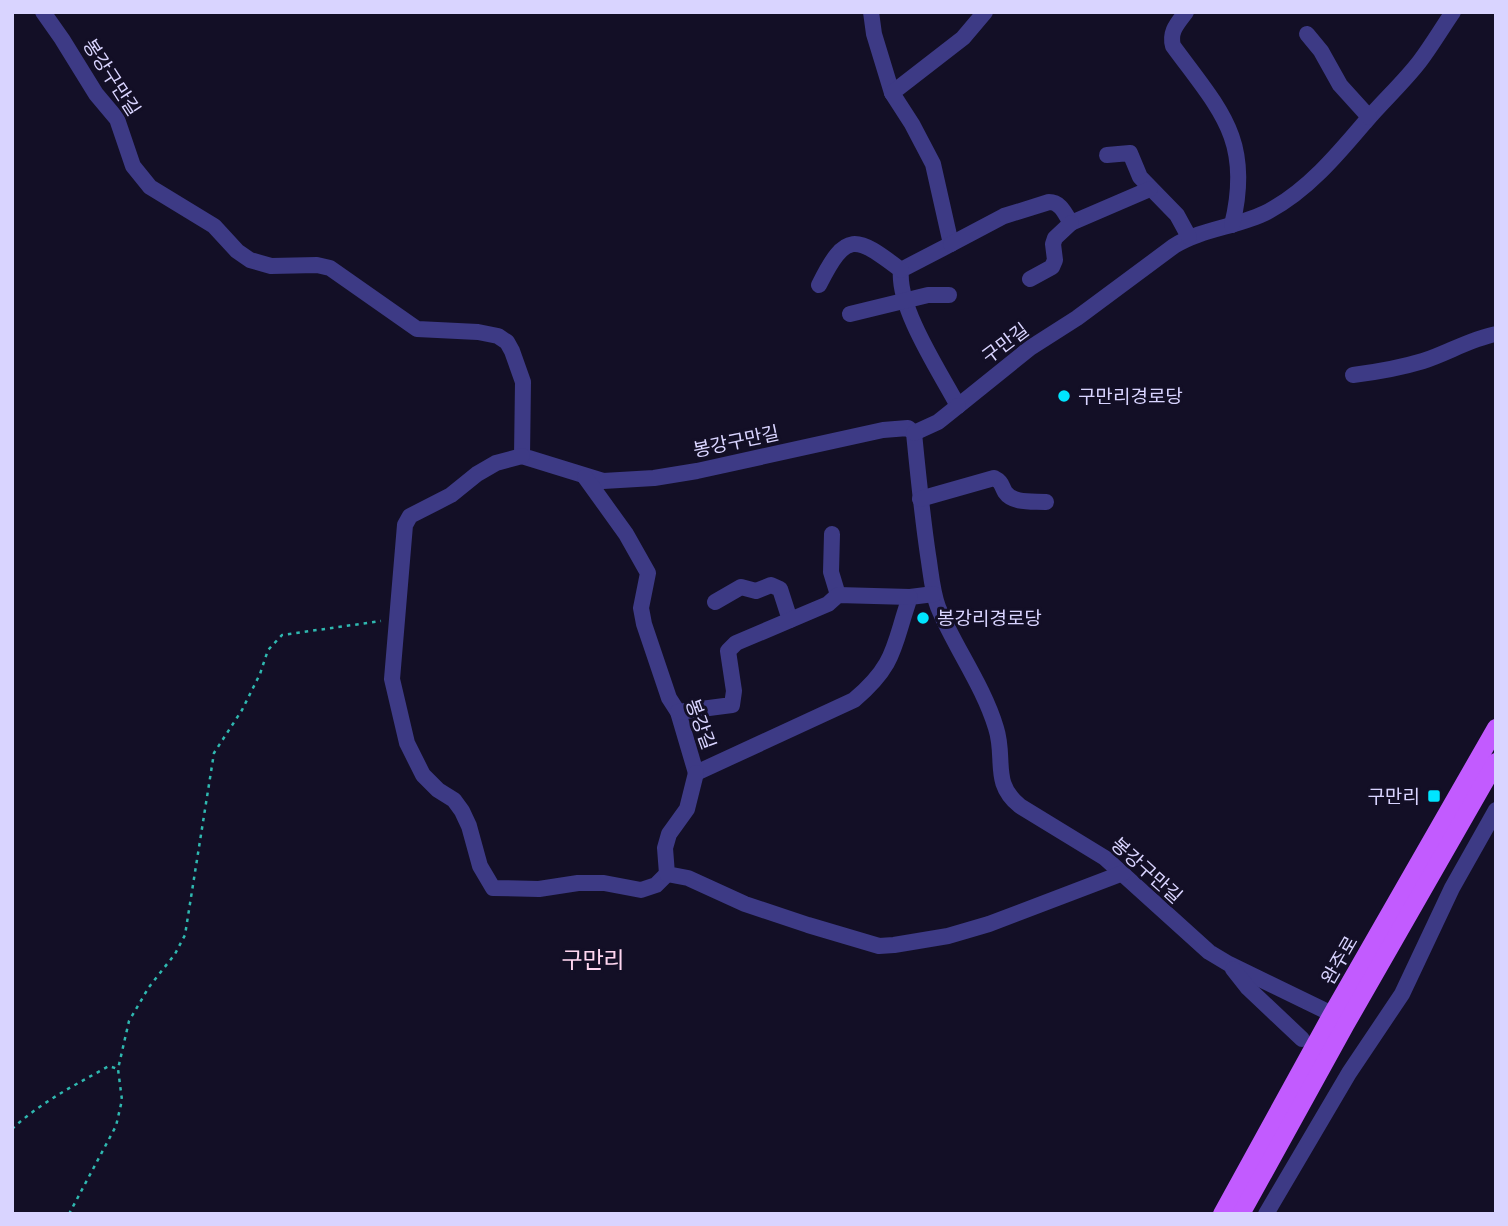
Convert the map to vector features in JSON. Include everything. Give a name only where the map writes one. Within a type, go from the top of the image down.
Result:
[{"type":"main road","name":"완주로","points":[[1222,1214],[1332,1014],[1496,728]]},
{"type":"main road","name":"완주로","points":[[1241,1214],[1496,762]]},
{"type":"street","name":"봉강구만길","points":[[43,12],[96,93],[117,119],[140,176],[150,187],[214,226],[237,251],[261,265],[317,265],[330,268],[417,329],[478,332],[498,336],[507,342],[523,382],[522,456],[603,481],[654,478],[883,430],[908,428],[914,433],[920,499],[934,594],[996,726],[1000,739],[1001,778],[1009,798],[1105,858],[1190,937],[1229,964],[1332,1014]]},
{"type":"street","points":[[871,12],[874,34],[892,93],[933,164],[951,244]]},
{"type":"street","points":[[892,93],[963,38],[985,12]]},
{"type":"street","points":[[1186,12],[1173,30],[1173,46],[1217,106],[1236,145],[1239,182],[1231,225]]},
{"type":"street","name":"구만길","points":[[914,433],[938,422],[1030,348],[1077,318],[1189,237],[1269,211],[1301,189],[1335,157],[1420,61],[1453,12]]},
{"type":"street","points":[[1307,34],[1321,51],[1340,85],[1369,117]]},
{"type":"street","points":[[1107,155],[1130,153],[1140,177],[1177,215],[1189,237]]},
{"type":"street","points":[[1030,279],[1052,267],[1055,260],[1055,238],[1071,223],[1150,189]]},
{"type":"street","points":[[901,270],[1004,216],[1049,202],[1060,206],[1071,223]]},
{"type":"street","points":[[818,285],[839,249],[850,244],[871,248],[901,270],[905,301],[914,324],[958,406]]},
{"type":"street","points":[[850,314],[928,295],[949,295]]},
{"type":"street","points":[[1353,375],[1394,369],[1426,360],[1478,337],[1496,334]]},
{"type":"street","points":[[522,456],[496,463],[477,474],[451,495],[410,516],[405,525],[392,679],[407,743],[423,775],[454,800],[462,811],[480,866],[493,888],[539,889],[578,883],[604,883],[641,890],[656,885],[667,874],[665,848],[668,834],[687,809],[696,774]]},
{"type":"street","name":"봉강길","points":[[585,477],[626,534],[648,573],[641,608],[644,624],[669,698],[678,712],[696,774],[823,715],[863,692],[886,668],[896,646],[910,597]]},
{"type":"street","points":[[920,499],[994,478],[1000,481],[1006,494],[1013,500],[1046,502]]},
{"type":"street","points":[[832,534],[831,572],[838,595]]},
{"type":"street","points":[[715,602],[741,587],[756,591],[771,585],[780,589],[790,620]]},
{"type":"street","points":[[678,712],[732,705],[734,691],[728,651],[736,643],[828,604],[838,595],[910,597],[934,594]]},
{"type":"street","points":[[1266,1214],[1344,1069],[1402,994],[1452,888],[1496,810]]},
{"type":"street","points":[[667,874],[688,878],[745,904],[879,946],[948,936],[1123,873]]},
{"type":"street","points":[[1229,964],[1248,988],[1301,1039]]},
{"type":"path","points":[[69,1214],[116,1126],[122,1100],[118,1069],[129,1021],[185,935],[214,753],[242,710],[260,674],[268,650],[282,635],[396,619]]},
{"type":"path","points":[[12,1129],[34,1108],[109,1066],[118,1069]]},
{"type":"place","name":"구만리경로당","points":[[1064,396]]},
{"type":"place","name":"봉강리경로당","points":[[923,618]]},
{"type":"place","name":"구만리","points":[[1434,796]]},
{"type":"district","name":"구만리","points":[[593,960]]}]
